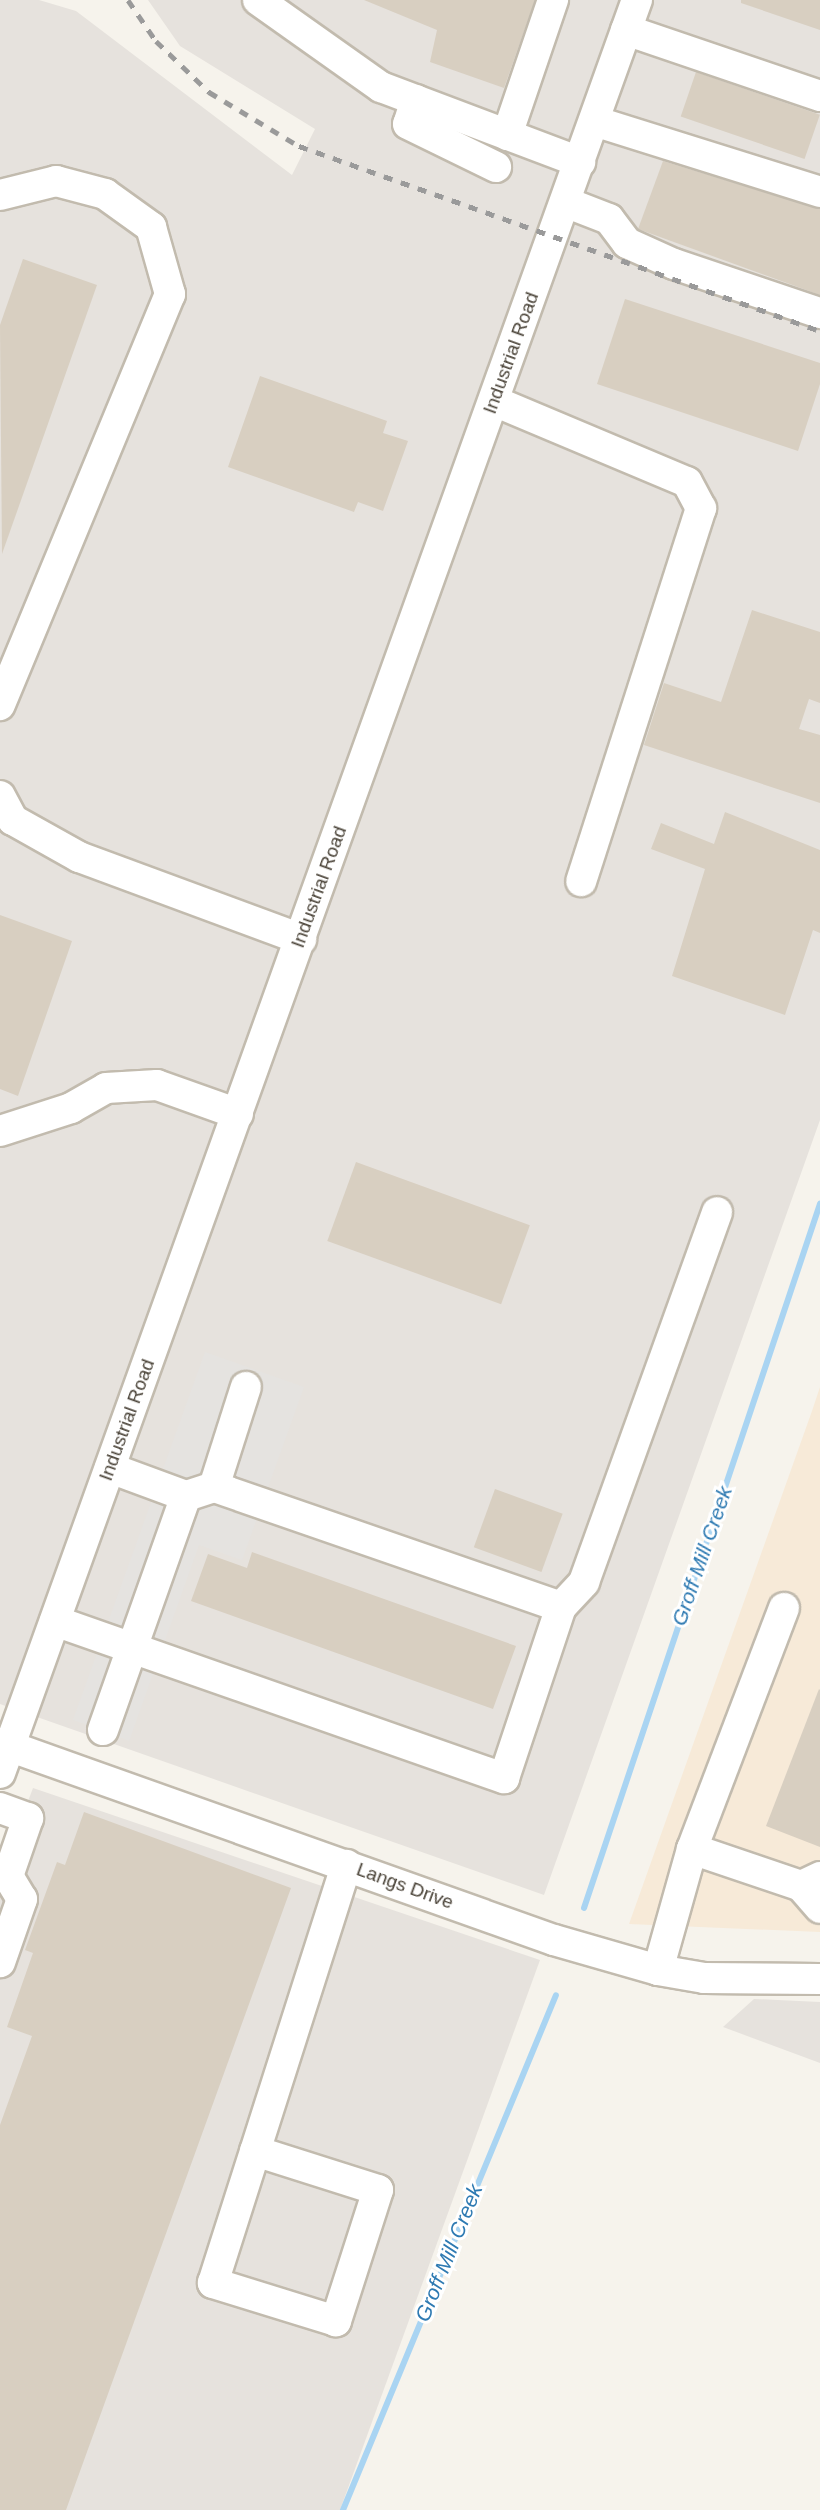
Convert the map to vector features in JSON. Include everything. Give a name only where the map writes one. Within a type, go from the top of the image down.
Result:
[{"type":"street","points":[[507,135],[553,0]]},
{"type":"street","name":"Industrial Road","points":[[3,1754],[55,1621],[637,0]]},
{"type":"street","points":[[262,1],[381,87],[580,162]]},
{"type":"street","points":[[626,30],[820,96]]},
{"type":"street","points":[[415,100],[408,124],[496,167]]},
{"type":"street","points":[[594,121],[820,192]]},
{"type":"street","points":[[0,195],[56,181],[105,194],[151,227],[170,294],[0,705]]},
{"type":"street","points":[[565,202],[609,219],[626,243],[674,264],[820,313]]},
{"type":"street","points":[[494,401],[687,482],[701,508],[581,881]]},
{"type":"street","points":[[0,796],[13,820],[79,857],[300,939]]},
{"type":"street","points":[[0,1130],[71,1108],[106,1088],[157,1085],[237,1114]]},
{"type":"street","points":[[55,1621],[505,1778],[561,1607],[584,1582],[718,1212]]},
{"type":"street","points":[[214,1486],[246,1387]]},
{"type":"street","points":[[110,1468],[186,1496],[214,1486],[561,1607]]},
{"type":"street","points":[[103,1730],[129,1647],[186,1496]]},
{"type":"street","points":[[658,1970],[692,1849],[783,1608]]},
{"type":"street","name":"Langs Drive","points":[[3,1754],[658,1970],[704,1979],[820,1979]]},
{"type":"street","points":[[0,1808],[28,1818],[8,1876],[22,1899],[0,1962]]},
{"type":"street","points":[[692,1849],[810,1881],[820,1908]]},
{"type":"street","points":[[255,2151],[378,2190],[337,2321],[213,2283],[255,2151],[346,1866]]},
{"type":"shaded area","points":[[0,0],[39,0],[76,11],[292,175],[315,129],[180,46],[148,0],[820,0],[820,1120],[544,1895],[0,1704]]},
{"type":"shaded area","points":[[205,1352],[304,1387],[242,1560],[199,1545],[129,1741],[73,1720]]},
{"type":"shaded area","points":[[820,1387],[820,1932],[629,1924],[812,1411]]},
{"type":"shaded area","points":[[33,1788],[540,1960],[340,2510],[0,2510],[0,1875]]},
{"type":"shaded area","points":[[754,1999],[820,2002],[820,2063],[723,2027]]},
{"type":"building","points":[[364,0],[535,0],[504,88],[430,62],[437,30]]},
{"type":"building","points":[[741,0],[820,0],[820,30],[741,3]]},
{"type":"building","points":[[696,72],[820,115],[805,159],[681,116]]},
{"type":"building","points":[[663,161],[820,209],[820,295],[638,229]]},
{"type":"building","points":[[23,259],[97,285],[2,554],[0,325]]},
{"type":"building","points":[[625,299],[820,363],[820,384],[798,451],[597,384]]},
{"type":"building","points":[[260,376],[387,421],[383,433],[408,441],[383,511],[358,502],[354,512],[228,467]]},
{"type":"building","points":[[752,610],[820,632],[820,703],[809,699],[799,729],[820,735],[820,803],[644,745],[664,683],[721,702]]},
{"type":"building","points":[[725,812],[820,850],[820,933],[813,930],[785,1015],[672,976],[705,869],[651,849],[661,823],[714,844]]},
{"type":"building","points":[[0,915],[72,941],[18,1096],[0,1089]]},
{"type":"building","points":[[356,1162],[530,1225],[501,1304],[327,1241]]},
{"type":"building","points":[[495,1489],[563,1514],[541,1572],[474,1547]]},
{"type":"building","points":[[252,1552],[516,1646],[493,1709],[191,1601],[208,1554],[247,1568]]},
{"type":"building","points":[[820,1690],[820,1847],[766,1826]]},
{"type":"building","points":[[84,1812],[291,1888],[66,2510],[0,2510],[0,2125],[32,2036],[7,2027],[33,1953],[25,1950],[57,1862],[65,1865]]},
{"type":"waterway","name":"Groff Mill Creek","points":[[584,1908],[820,1204]]},
{"type":"waterway","name":"Groff Mill Creek","points":[[343,2510],[556,1995]]},
{"type":"railway","points":[[128,0],[156,41],[209,92],[299,146],[820,331]]}]
